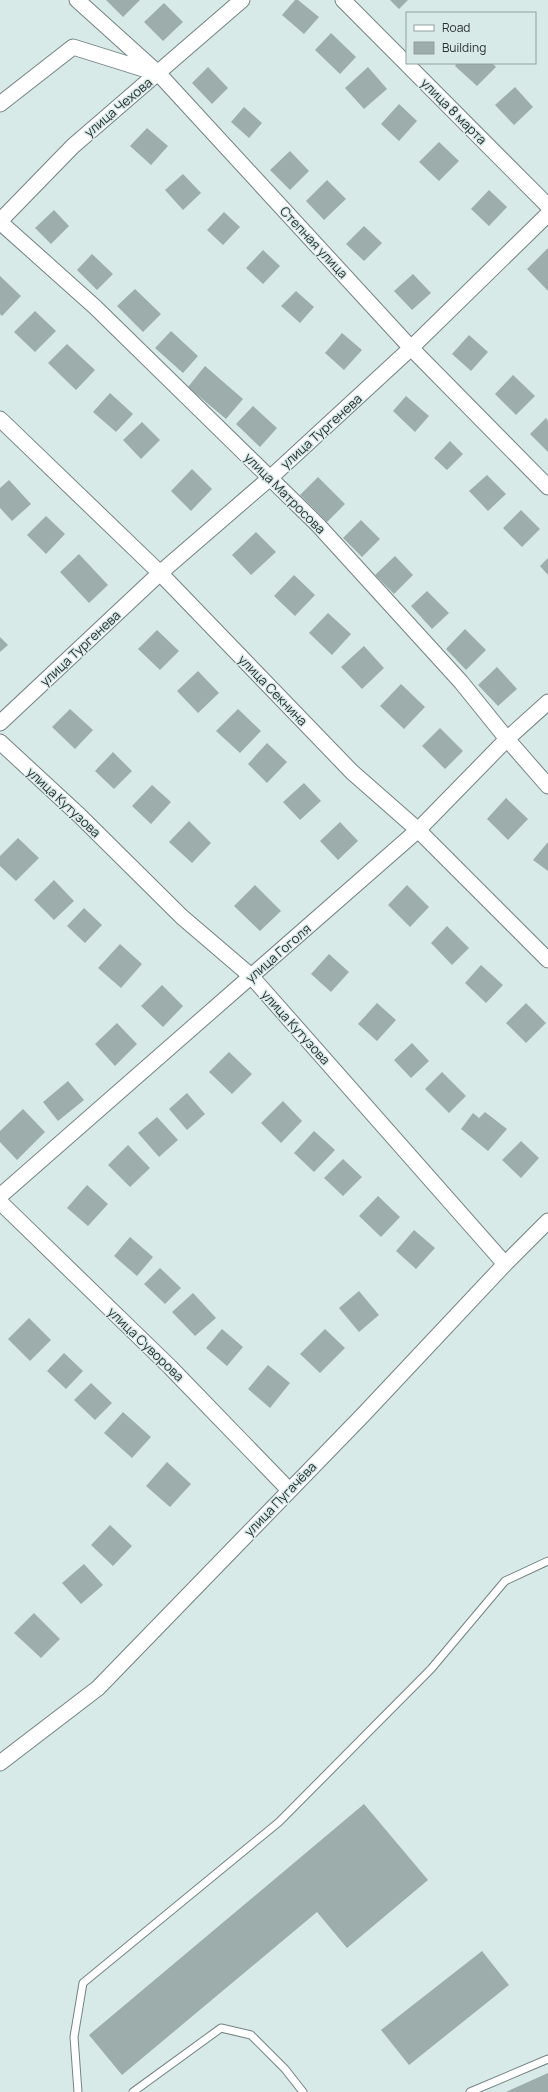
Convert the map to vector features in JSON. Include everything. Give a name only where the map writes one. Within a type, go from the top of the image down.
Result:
[{"type":"street","name":"Степная улица","points":[[77,0],[158,74],[411,348],[548,487]]},
{"type":"street","name":"улица Чехова","points":[[0,221],[73,146],[242,0]]},
{"type":"street","name":"улица 8 марта","points":[[343,0],[406,63]]},
{"type":"street","points":[[0,104],[73,47],[158,74]]},
{"type":"street","name":"улица 8 марта","points":[[407,64],[548,206]]},
{"type":"street","name":"улица Тургенева","points":[[0,723],[160,573],[270,478],[411,348],[548,214]]},
{"type":"street","name":"улица Матросова","points":[[0,221],[95,307],[318,525],[460,682],[548,786]]},
{"type":"street","name":"улица Секнина","points":[[0,419],[160,573],[352,772],[418,830],[548,960]]},
{"type":"street","name":"улица Гоголя","points":[[0,1196],[418,830],[507,739],[548,702]]},
{"type":"street","name":"улица Кутузова","points":[[0,742],[79,815],[182,917],[251,976],[504,1264]]},
{"type":"street","name":"улица Суворова","points":[[0,1202],[170,1366],[289,1490]]},
{"type":"street","name":"улица Пугачёва","points":[[0,1763],[98,1688],[363,1415],[504,1264],[548,1221]]},
{"type":"lane","points":[[78,2092],[74,2037],[82,1983],[279,1822],[431,1669],[505,1581],[548,1561]]},
{"type":"lane","points":[[134,2092],[221,2028],[251,2036],[285,2070],[303,2092]]},
{"type":"lane","points":[[470,2092],[548,2060]]},
{"type":"building","points":[[106,0],[140,0],[123,17]]},
{"type":"building","points":[[295,0],[298,0],[319,17],[304,34],[282,15]]},
{"type":"building","points":[[390,0],[408,0],[399,9]]},
{"type":"building","points":[[164,3],[183,22],[163,41],[144,22]]},
{"type":"building","points":[[331,33],[356,57],[340,74],[315,50]]},
{"type":"building","points":[[456,64],[493,64],[496,67],[477,86],[455,66]]},
{"type":"building","points":[[208,67],[228,88],[212,104],[192,83]]},
{"type":"building","points":[[368,67],[387,89],[364,109],[345,88]]},
{"type":"building","points":[[515,87],[533,107],[514,125],[495,105]]},
{"type":"building","points":[[399,104],[417,121],[399,141],[381,124]]},
{"type":"building","points":[[244,107],[262,123],[249,138],[231,122]]},
{"type":"building","points":[[147,128],[168,146],[151,165],[130,146]]},
{"type":"building","points":[[439,142],[459,161],[439,181],[419,162]]},
{"type":"building","points":[[290,151],[309,171],[290,190],[270,170]]},
{"type":"building","points":[[183,174],[201,193],[183,210],[165,190]]},
{"type":"building","points":[[327,180],[346,199],[324,220],[306,201]]},
{"type":"building","points":[[489,190],[507,207],[489,226],[471,209]]},
{"type":"building","points":[[54,210],[69,226],[51,244],[35,228]]},
{"type":"building","points":[[224,212],[240,227],[223,245],[207,230]]},
{"type":"building","points":[[364,226],[382,243],[364,261],[346,244]]},
{"type":"building","points":[[548,248],[548,291],[527,269]]},
{"type":"building","points":[[263,250],[280,266],[263,284],[246,268]]},
{"type":"building","points":[[92,254],[113,274],[97,290],[77,270]]},
{"type":"building","points":[[413,274],[431,293],[412,310],[394,291]]},
{"type":"building","points":[[0,276],[21,296],[2,316],[0,314]]},
{"type":"building","points":[[135,289],[161,314],[143,332],[117,306]]},
{"type":"building","points":[[296,291],[314,307],[300,323],[281,306]]},
{"type":"building","points":[[35,311],[56,331],[35,352],[14,332]]},
{"type":"building","points":[[171,331],[198,356],[183,373],[155,348]]},
{"type":"building","points":[[342,333],[362,350],[344,370],[325,353]]},
{"type":"building","points":[[469,335],[488,352],[471,371],[452,354]]},
{"type":"building","points":[[67,344],[95,370],[76,390],[48,363]]},
{"type":"building","points":[[205,366],[243,399],[226,419],[188,387]]},
{"type":"building","points":[[513,375],[535,396],[516,415],[495,394]]},
{"type":"building","points":[[110,393],[133,414],[116,432],[93,412]]},
{"type":"building","points":[[406,396],[429,416],[415,432],[393,411]]},
{"type":"building","points":[[253,406],[277,428],[260,447],[236,424]]},
{"type":"building","points":[[546,418],[548,421],[548,452],[530,434]]},
{"type":"building","points":[[142,422],[160,440],[141,459],[123,440]]},
{"type":"building","points":[[450,441],[463,454],[447,470],[434,458]]},
{"type":"building","points":[[192,469],[212,489],[191,511],[171,491]]},
{"type":"building","points":[[487,475],[506,494],[488,511],[469,491]]},
{"type":"building","points":[[318,477],[345,504],[327,522],[300,495]]},
{"type":"building","points":[[9,480],[31,504],[12,521],[0,508],[0,488]]},
{"type":"building","points":[[521,510],[540,529],[522,547],[503,528]]},
{"type":"building","points":[[46,516],[65,534],[46,554],[27,535]]},
{"type":"building","points":[[361,520],[380,539],[362,557],[343,538]]},
{"type":"building","points":[[256,532],[276,552],[251,575],[232,555]]},
{"type":"building","points":[[79,554],[108,585],[89,603],[60,572]]},
{"type":"building","points":[[395,556],[413,575],[394,594],[375,575]]},
{"type":"building","points":[[548,558],[548,575],[540,566]]},
{"type":"building","points":[[294,575],[315,595],[295,616],[274,596]]},
{"type":"building","points":[[427,591],[449,613],[432,629],[411,606]]},
{"type":"building","points":[[328,613],[351,634],[332,655],[309,633]]},
{"type":"building","points":[[465,629],[486,650],[466,670],[446,649]]},
{"type":"building","points":[[157,630],[179,651],[160,670],[138,649]]},
{"type":"building","points":[[0,637],[8,645],[0,652]]},
{"type":"building","points":[[364,646],[384,668],[362,689],[341,667]]},
{"type":"building","points":[[497,667],[517,689],[498,706],[478,685]]},
{"type":"building","points":[[198,671],[219,693],[198,713],[177,691]]},
{"type":"building","points":[[401,684],[425,707],[404,729],[380,706]]},
{"type":"building","points":[[70,709],[93,730],[75,749],[52,727]]},
{"type":"building","points":[[238,709],[261,731],[240,753],[216,731]]},
{"type":"building","points":[[440,728],[463,751],[445,769],[422,746]]},
{"type":"building","points":[[267,743],[287,762],[267,783],[248,764]]},
{"type":"building","points":[[113,752],[132,771],[114,789],[95,771]]},
{"type":"building","points":[[304,783],[321,801],[300,820],[283,802]]},
{"type":"building","points":[[152,785],[171,802],[151,824],[132,806]]},
{"type":"building","points":[[506,798],[528,819],[508,840],[487,819]]},
{"type":"building","points":[[189,821],[211,843],[192,863],[169,842]]},
{"type":"building","points":[[340,822],[358,841],[338,860],[320,841]]},
{"type":"building","points":[[18,838],[39,858],[16,881],[0,866],[0,856]]},
{"type":"building","points":[[548,842],[548,871],[533,860]]},
{"type":"building","points":[[54,880],[74,901],[54,920],[34,900]]},
{"type":"building","points":[[255,885],[281,911],[260,931],[234,906]]},
{"type":"building","points":[[407,885],[429,907],[410,927],[388,905]]},
{"type":"building","points":[[84,908],[102,925],[85,943],[67,926]]},
{"type":"building","points":[[447,926],[469,948],[452,965],[431,943]]},
{"type":"building","points":[[120,944],[142,964],[121,988],[98,968]]},
{"type":"building","points":[[329,954],[349,972],[331,992],[311,974]]},
{"type":"building","points":[[481,965],[503,985],[486,1003],[465,983]]},
{"type":"building","points":[[162,985],[183,1006],[163,1027],[141,1006]]},
{"type":"building","points":[[377,1003],[396,1020],[377,1041],[358,1024]]},
{"type":"building","points":[[526,1003],[546,1023],[526,1043],[506,1023]]},
{"type":"building","points":[[117,1023],[137,1044],[115,1066],[95,1044]]},
{"type":"building","points":[[412,1043],[429,1061],[411,1078],[394,1060]]},
{"type":"building","points":[[229,1052],[252,1074],[232,1094],[209,1072]]},
{"type":"building","points":[[442,1072],[466,1096],[449,1113],[425,1089]]},
{"type":"building","points":[[68,1081],[84,1100],[58,1121],[43,1102]]},
{"type":"building","points":[[187,1093],[205,1114],[187,1130],[169,1109]]},
{"type":"building","points":[[283,1101],[302,1121],[281,1143],[261,1123]]},
{"type":"building","points":[[23,1109],[45,1132],[17,1160],[0,1142],[0,1131]]},
{"type":"building","points":[[485,1112],[507,1129],[488,1151],[461,1129],[473,1113],[479,1118]]},
{"type":"building","points":[[157,1117],[178,1140],[159,1157],[138,1133]]},
{"type":"building","points":[[314,1131],[335,1150],[314,1172],[294,1153]]},
{"type":"building","points":[[521,1141],[539,1158],[521,1178],[502,1160]]},
{"type":"building","points":[[128,1145],[150,1168],[130,1187],[108,1165]]},
{"type":"building","points":[[343,1159],[362,1177],[343,1196],[324,1178]]},
{"type":"building","points":[[87,1185],[108,1204],[88,1226],[67,1208]]},
{"type":"building","points":[[378,1196],[400,1217],[381,1237],[359,1216]]},
{"type":"building","points":[[414,1230],[435,1248],[416,1269],[396,1251]]},
{"type":"building","points":[[130,1237],[153,1257],[137,1276],[114,1256]]},
{"type":"building","points":[[160,1268],[181,1288],[165,1304],[144,1284]]},
{"type":"building","points":[[359,1291],[379,1315],[359,1332],[339,1308]]},
{"type":"building","points":[[193,1293],[216,1318],[195,1336],[172,1312]]},
{"type":"building","points":[[29,1318],[51,1340],[30,1361],[8,1339]]},
{"type":"building","points":[[222,1329],[243,1347],[227,1366],[206,1348]]},
{"type":"building","points":[[325,1329],[345,1348],[320,1373],[300,1354]]},
{"type":"building","points":[[64,1353],[83,1371],[66,1389],[47,1371]]},
{"type":"building","points":[[268,1365],[290,1383],[270,1408],[248,1389]]},
{"type":"building","points":[[91,1383],[112,1403],[95,1420],[74,1400]]},
{"type":"building","points":[[123,1412],[151,1437],[132,1458],[104,1433]]},
{"type":"building","points":[[167,1462],[191,1484],[170,1507],[146,1486]]},
{"type":"building","points":[[110,1525],[132,1546],[113,1566],[91,1545]]},
{"type":"building","points":[[84,1564],[103,1585],[81,1604],[62,1583]]},
{"type":"building","points":[[34,1613],[60,1639],[41,1658],[14,1633]]},
{"type":"building","points":[[364,1804],[428,1880],[347,1948],[317,1912],[122,2075],[89,2035]]},
{"type":"building","points":[[482,1951],[509,1985],[409,2065],[381,2030]]},
{"type":"building","points":[[548,2073],[548,2092],[506,2092]]}]
